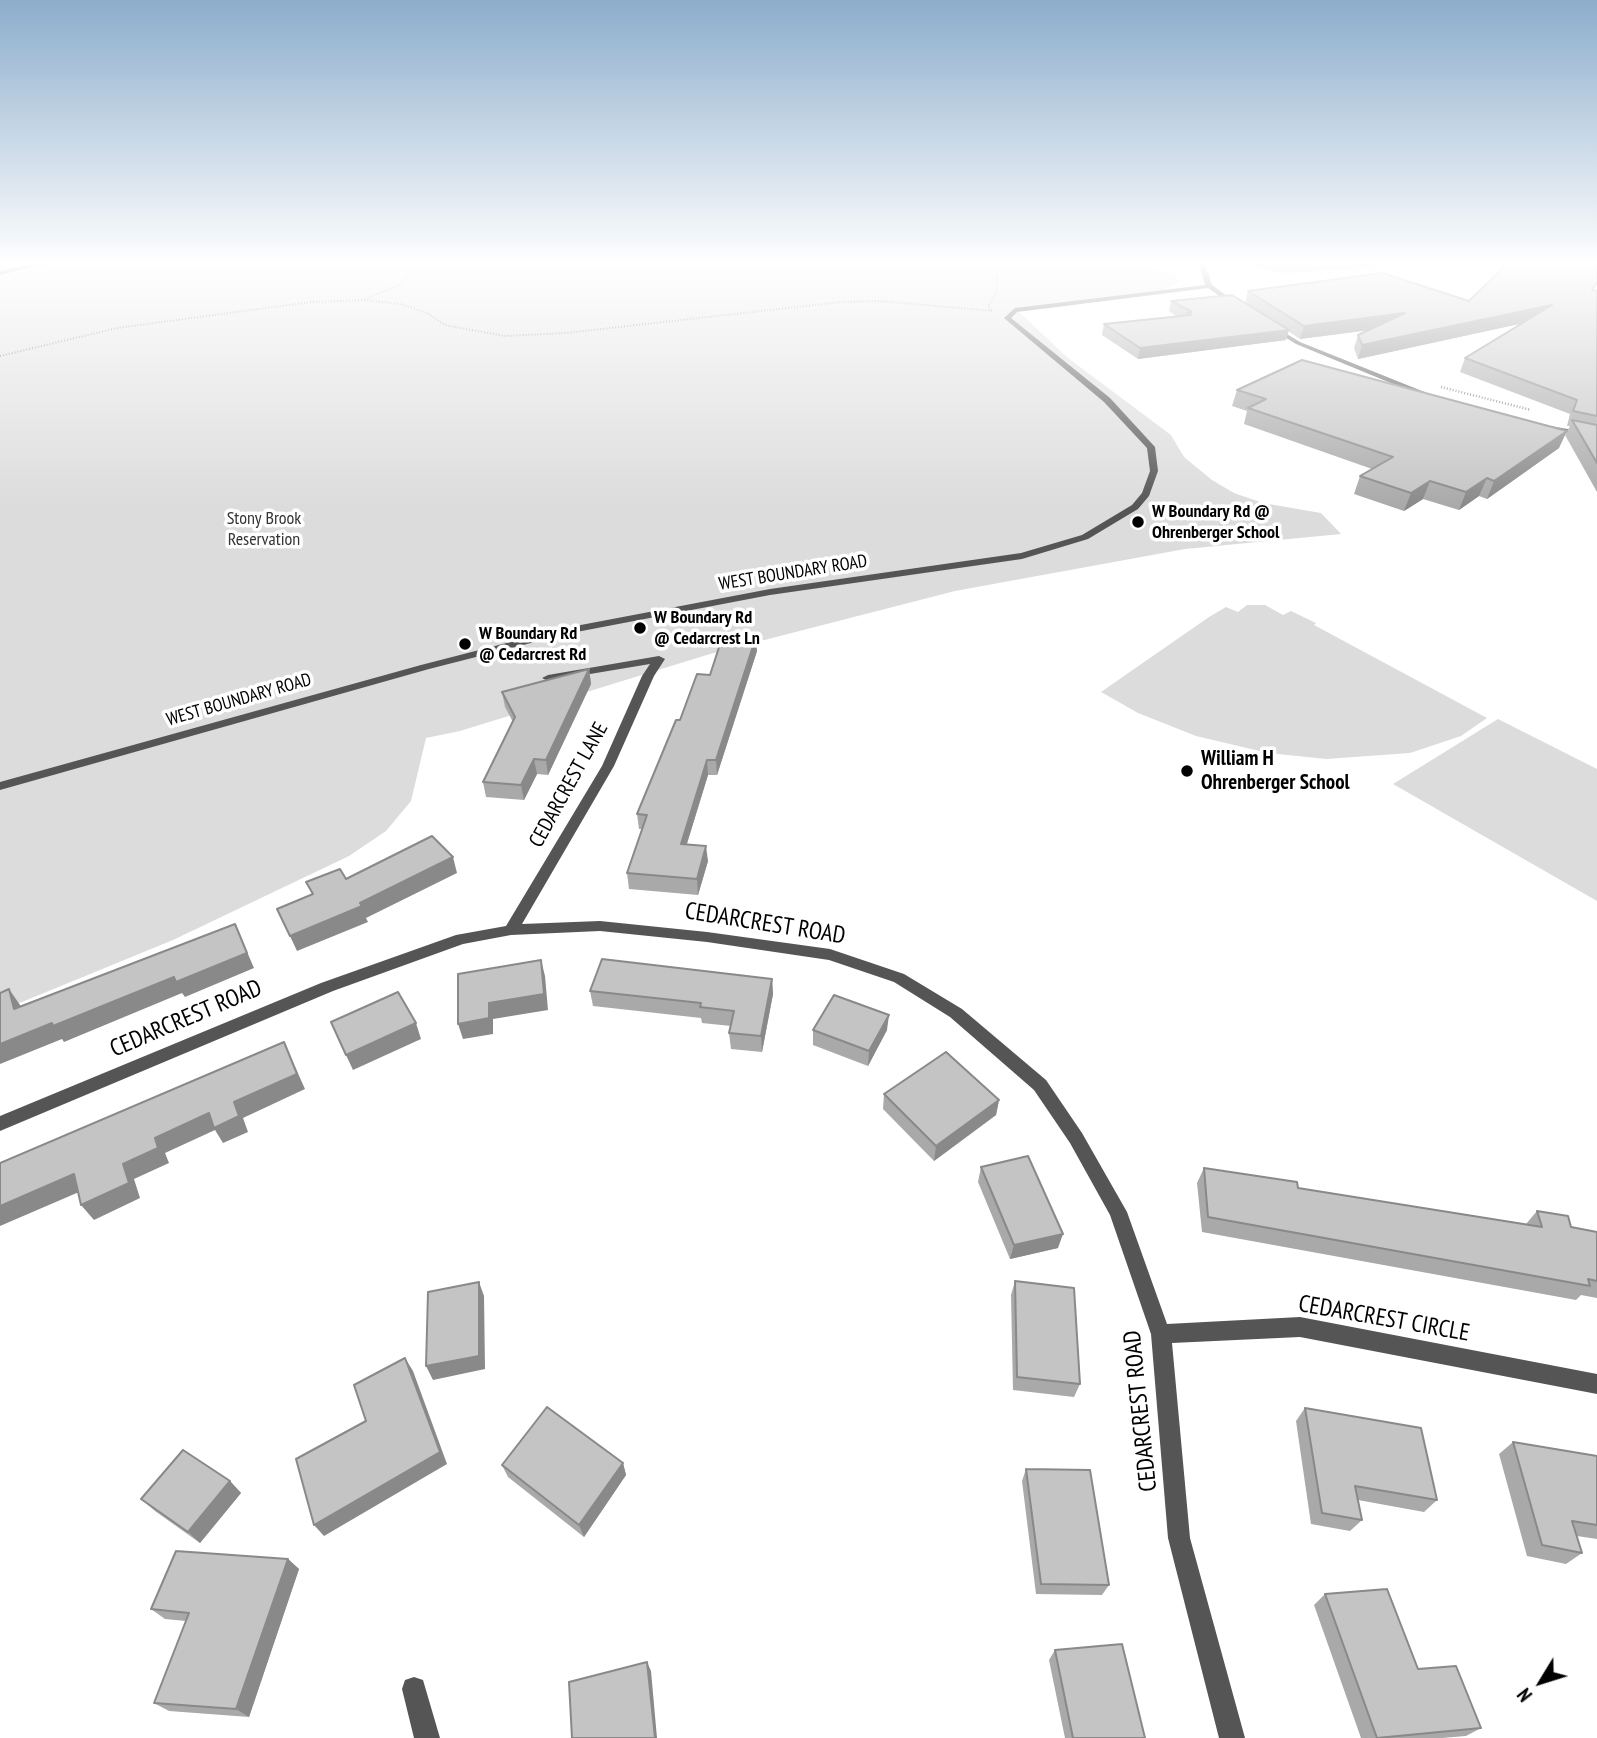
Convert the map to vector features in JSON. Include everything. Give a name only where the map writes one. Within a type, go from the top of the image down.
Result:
[{"type":"street","name":"WEST BOUNDARY ROAD","points":[[0,786],[565,631],[770,592],[1022,556],[1085,537],[1135,507],[1146,494],[1154,471],[1152,447],[1107,400],[1040,345]]},
{"type":"street","points":[[1303,345],[1392,383],[1431,396]]},
{"type":"street","points":[[1532,424],[1597,436]]},
{"type":"street","name":"CEDARCREST LANE","points":[[511,930],[608,766],[648,676],[659,659],[548,678]]},
{"type":"street","name":"CEDARCREST ROAD","points":[[0,1124],[327,987],[461,939],[511,930],[600,926],[707,937],[830,955],[899,978],[956,1013],[1041,1085],[1076,1138],[1118,1212],[1161,1334],[1179,1538],[1232,1738]]},
{"type":"street","name":"CEDARCREST CIRCLE","points":[[1161,1334],[1300,1327],[1597,1384]]},
{"type":"street","points":[[414,1689],[427,1738]]},
{"type":"path","points":[[0,356],[46,345]]},
{"type":"path","points":[[1441,387],[1537,412]]},
{"type":"green space","name":"Stony Brook Reservation","points":[[0,345],[1054,345],[1171,435],[1184,457],[1212,480],[1234,493],[1263,503],[1321,513],[1341,534],[1185,549],[955,591],[710,654],[460,731],[426,738],[411,801],[386,831],[349,856],[173,940],[0,1011]]},
{"type":"green space","points":[[1247,605],[1265,605],[1283,615],[1291,611],[1487,718],[1461,736],[1410,753],[1326,759],[1268,753],[1196,736],[1138,713],[1101,692],[1209,617],[1226,607],[1238,612]]},
{"type":"green space","points":[[1498,719],[1597,769],[1597,901],[1393,784]]},
{"type":"building","points":[[1136,345],[1164,345],[1140,348]]},
{"type":"building","points":[[1486,345],[1597,345],[1597,416],[1573,411],[1577,400],[1465,358]]},
{"type":"building","points":[[1302,360],[1567,431],[1494,481],[1487,478],[1466,492],[1430,481],[1411,493],[1360,476],[1393,457],[1248,408],[1266,399],[1237,390]]},
{"type":"building","points":[[1572,420],[1597,425],[1597,463]]},
{"type":"building","points":[[723,635],[756,637],[716,760],[707,760],[681,844],[706,846],[697,879],[627,873],[647,815],[637,814],[676,720],[680,720],[697,674],[710,675]]},
{"type":"building","points":[[589,669],[546,760],[534,759],[521,785],[483,782],[515,717],[502,692]]},
{"type":"building","points":[[432,836],[453,857],[360,903],[362,906],[290,936],[277,909],[313,894],[306,882],[340,869],[346,879]]},
{"type":"building","points":[[235,924],[247,953],[176,982],[174,977],[53,1026],[52,1023],[0,1044],[0,993],[9,989],[14,1009]]},
{"type":"building","points":[[602,959],[772,979],[761,1036],[729,1033],[734,1011],[700,1007],[701,1003],[590,991]]},
{"type":"building","points":[[541,960],[544,994],[489,1003],[489,1018],[458,1024],[458,974]]},
{"type":"building","points":[[398,992],[416,1023],[346,1055],[331,1022]]},
{"type":"building","points":[[834,995],[889,1015],[869,1051],[813,1030]]},
{"type":"building","points":[[284,1042],[297,1074],[234,1102],[239,1116],[214,1128],[209,1113],[155,1138],[158,1148],[123,1164],[129,1183],[81,1205],[74,1174],[0,1206],[0,1163]]},
{"type":"building","points":[[946,1052],[999,1100],[936,1146],[884,1094]]},
{"type":"building","points":[[1028,1156],[1063,1234],[1014,1245],[981,1167]]},
{"type":"building","points":[[1204,1168],[1297,1182],[1298,1188],[1542,1227],[1537,1211],[1568,1216],[1571,1227],[1597,1232],[1597,1281],[1588,1279],[1590,1286],[1208,1217]]},
{"type":"building","points":[[1015,1281],[1074,1288],[1080,1384],[1017,1377]]},
{"type":"building","points":[[479,1282],[479,1356],[426,1366],[428,1292]]},
{"type":"building","points":[[405,1358],[440,1452],[314,1525],[296,1459],[366,1421],[354,1385]]},
{"type":"building","points":[[547,1407],[623,1463],[579,1525],[502,1465]]},
{"type":"building","points":[[1305,1408],[1421,1428],[1437,1500],[1355,1486],[1362,1520],[1322,1513]]},
{"type":"building","points":[[1513,1442],[1597,1456],[1597,1525],[1572,1521],[1582,1553],[1542,1545]]},
{"type":"building","points":[[183,1450],[230,1481],[188,1532],[141,1499]]},
{"type":"building","points":[[1026,1469],[1090,1470],[1109,1585],[1041,1584]]},
{"type":"building","points":[[176,1551],[288,1559],[236,1709],[154,1703],[189,1613],[151,1609]]},
{"type":"building","points":[[1387,1589],[1418,1669],[1456,1666],[1481,1728],[1377,1738],[1325,1594]]},
{"type":"building","points":[[1122,1644],[1145,1738],[1073,1738],[1055,1650]]},
{"type":"building","points":[[647,1662],[655,1738],[572,1738],[569,1682]]},
{"type":"place","name":"W Boundary Rd @ Ohrenberger School","points":[[1138,522]]},
{"type":"place","name":"W Boundary Rd @ Cedarcrest Ln","points":[[640,628]]},
{"type":"place","name":"W Boundary Rd @ Cedarcrest Rd","points":[[465,644]]},
{"type":"place","name":"William H Ohrenberger School","points":[[1187,771]]}]
